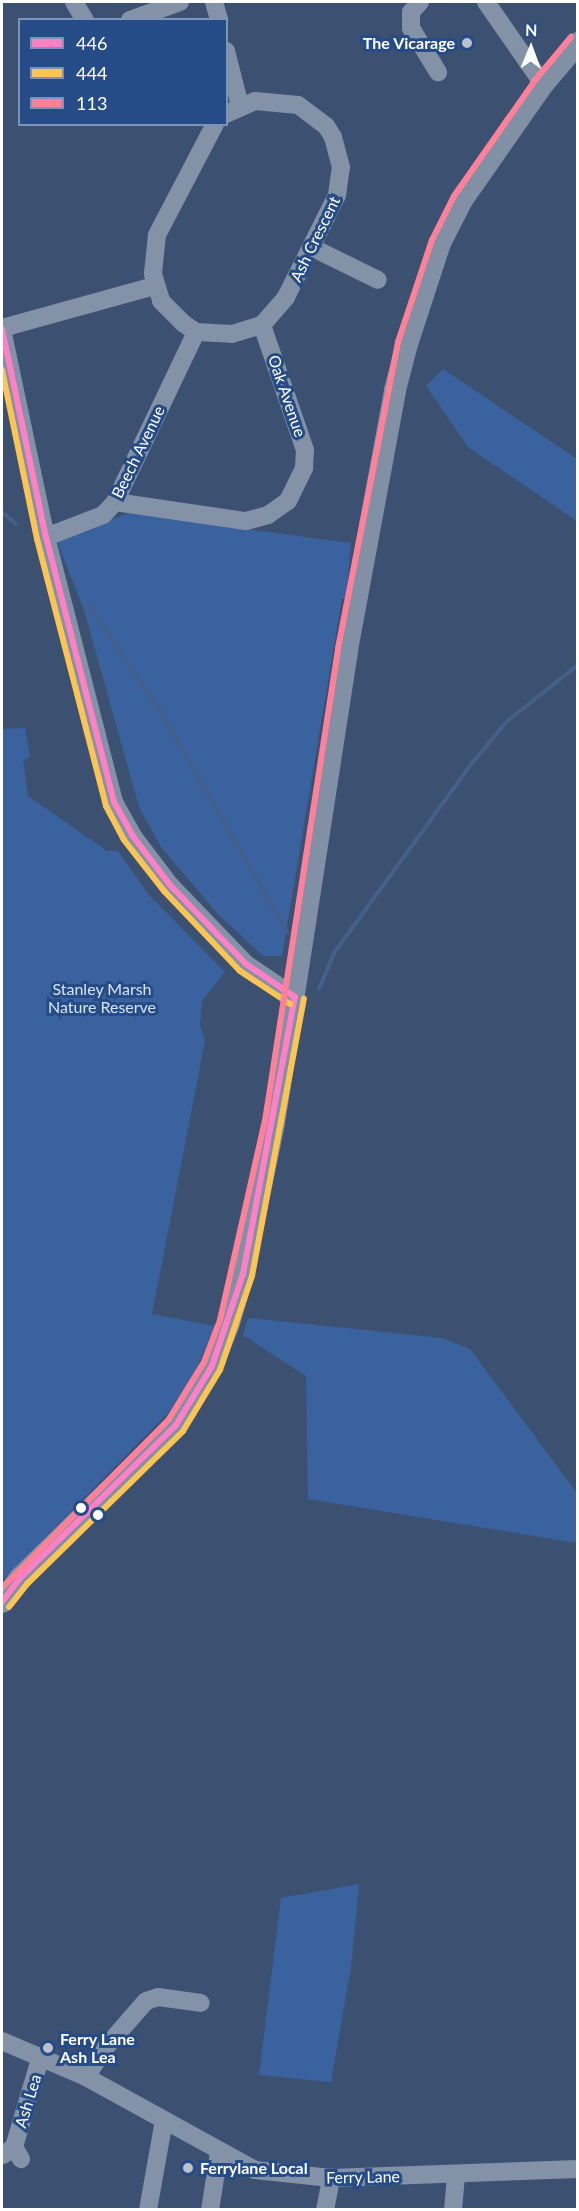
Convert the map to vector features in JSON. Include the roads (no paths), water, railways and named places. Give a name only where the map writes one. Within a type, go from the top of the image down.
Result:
[{"type":"main road","points":[[2,1602],[21,1577],[176,1425],[212,1366],[243,1274],[295,997],[347,650],[395,390],[407,344],[440,243],[462,200],[543,84],[578,43]]},
{"type":"street","points":[[74,2],[85,18]]},
{"type":"street","points":[[136,18],[180,2]]},
{"type":"street","points":[[214,2],[218,18]]},
{"type":"street","points":[[420,2],[411,12],[411,28],[438,72]]},
{"type":"street","points":[[486,2],[543,84]]},
{"type":"street","points":[[228,68],[233,110]]},
{"type":"street","name":"Ash Crescent","points":[[233,110],[270,99],[298,105],[315,114],[333,137],[341,180],[313,248],[286,297],[262,325]]},
{"type":"street","points":[[214,126],[157,235],[152,256],[154,285],[171,313],[196,332],[232,334],[262,325]]},
{"type":"street","points":[[313,248],[378,280]]},
{"type":"street","points":[[154,285],[2,329],[46,537],[103,767],[114,802],[132,835],[170,885],[246,964],[295,997]]},
{"type":"street","name":"Oak Avenue","points":[[115,502],[246,521],[268,515],[288,501],[304,468],[305,450],[301,429],[262,325]]},
{"type":"street","name":"Beech Avenue","points":[[46,537],[103,515],[115,502],[196,332]]},
{"type":"street","points":[[86,2077],[105,2048],[147,2001],[158,1997],[203,2002]]},
{"type":"street","name":"Ferry Lane","points":[[2,2041],[86,2077],[165,2120],[219,2153],[255,2170],[331,2178],[578,2169]]},
{"type":"street","name":"Ash Lea","points":[[12,2154],[41,2056]]},
{"type":"street","points":[[148,2210],[165,2120]]},
{"type":"street","points":[[210,2210],[219,2153]]},
{"type":"street","points":[[453,2210],[456,2174]]},
{"type":"street","points":[[325,2210],[331,2178]]},
{"type":"waterway","points":[[2,512],[16,524]]},
{"type":"waterway","points":[[89,605],[161,712],[287,932]]},
{"type":"waterway","points":[[319,989],[334,953],[473,762],[507,721],[578,665]]},
{"type":"place","name":"The Vicarage","points":[[467,43]]},
{"type":"place","name":"Ferry Lane Ash Lea","points":[[48,2048]]},
{"type":"place","name":"Ferrylane Local","points":[[188,2168]]},
{"type":"park label","name":"Stanley Marsh Nature Reserve","points":[[102,998]]}]
